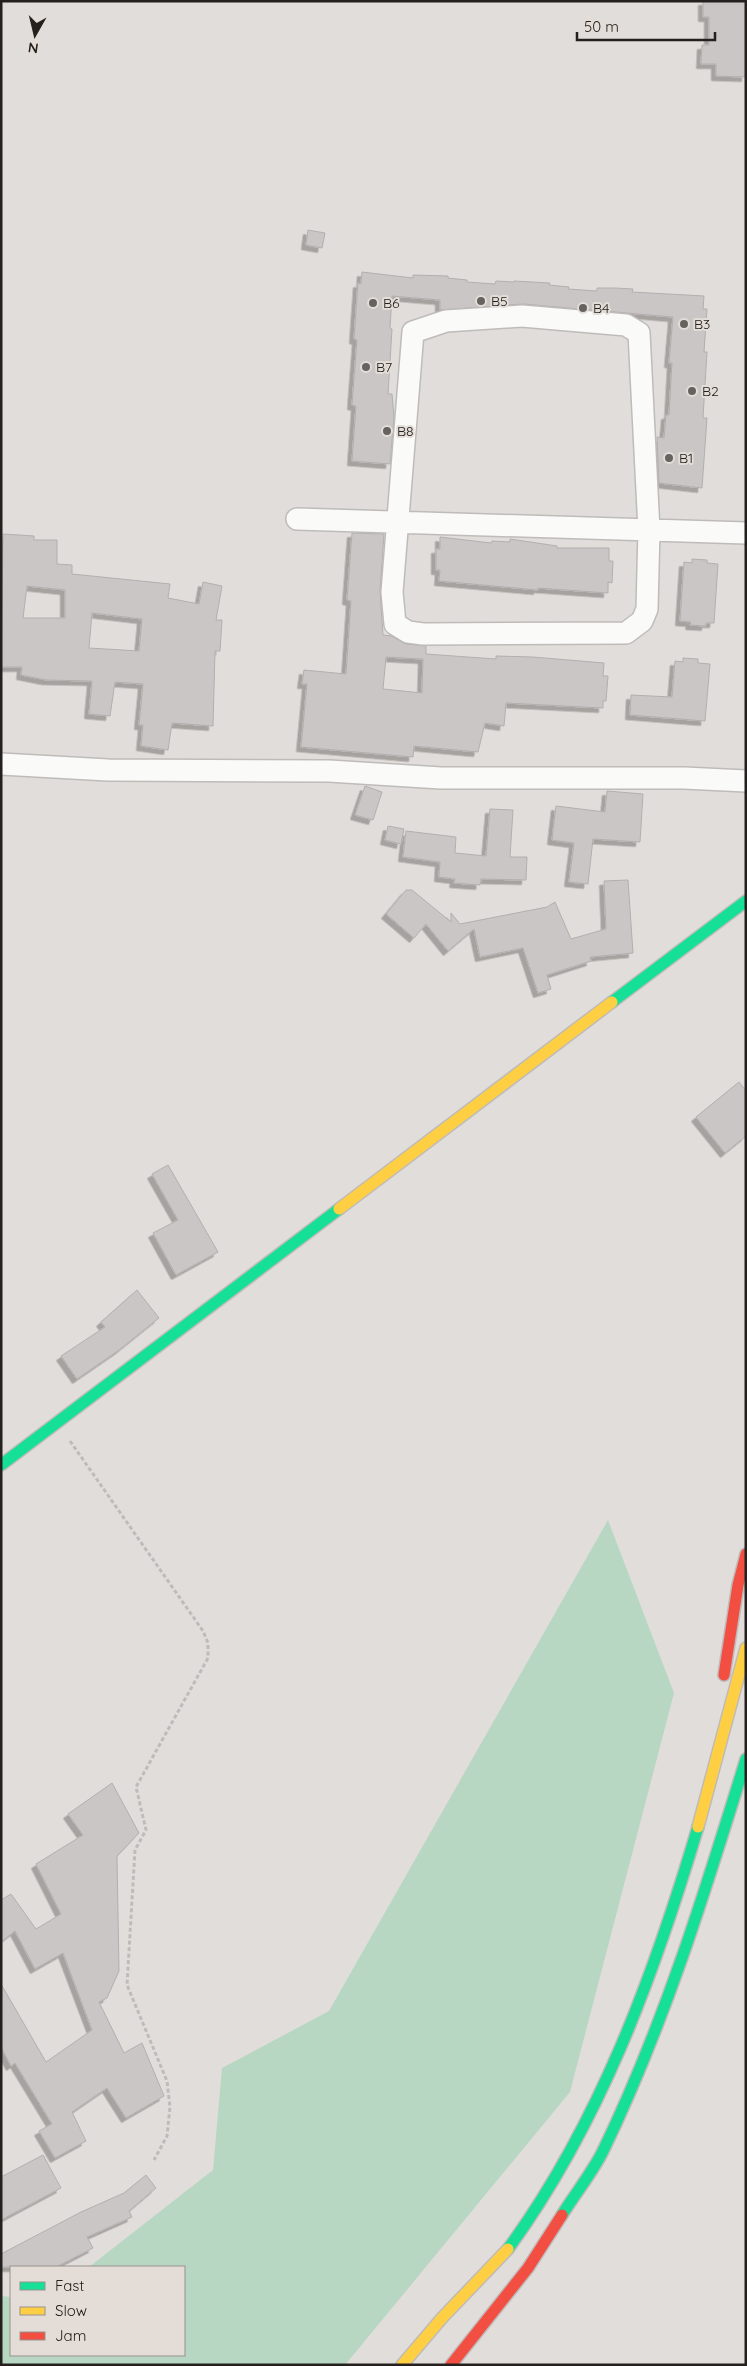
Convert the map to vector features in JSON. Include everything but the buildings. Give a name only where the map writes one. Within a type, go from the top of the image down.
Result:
[{"type":"main road","points":[[1,1464],[746,901]]},
{"type":"main road","points":[[708,1790],[726,1661],[746,1554]]},
{"type":"main road","points":[[402,2365],[433,2326],[508,2250],[578,2138],[646,1987],[708,1790],[746,1648]]},
{"type":"main road","points":[[451,2365],[528,2268],[602,2152],[664,2009],[712,1869],[746,1759]]},
{"type":"street","points":[[522,316],[626,325],[639,333],[649,530],[647,609],[642,621],[626,634],[423,634],[408,632],[395,624],[392,592],[413,332],[446,321],[522,316]]},
{"type":"street","points":[[297,519],[746,533]]},
{"type":"street","points":[[1,764],[108,770],[329,771],[441,778],[684,778],[746,782]]},
{"type":"path","points":[[58,1422],[203,1631],[209,1650],[208,1658],[136,1786],[146,1830],[135,1850],[127,1985],[167,2081],[170,2107],[167,2136],[154,2160]]},
{"type":"green space","points":[[608,1520],[674,1693],[570,2092],[345,2365],[1,2365],[1,2296],[10,2297],[10,2356],[185,2356],[185,2266],[90,2266],[213,2170],[222,2068],[329,2011]]},
{"type":"traffic: fast","points":[[612,1002],[746,901]]},
{"type":"traffic: fast","points":[[1,1465],[339,1209]]},
{"type":"traffic: fast","points":[[562,2215],[603,2151],[645,2055],[682,1958],[746,1759]]},
{"type":"traffic: fast","points":[[508,2249],[541,2201],[570,2151],[597,2099],[621,2046],[663,1938],[698,1827]]},
{"type":"traffic: slow","points":[[339,1209],[612,1002]]},
{"type":"traffic: slow","points":[[698,1827],[746,1648]]},
{"type":"traffic: slow","points":[[402,2365],[442,2318],[508,2249]]},
{"type":"traffic: jam","points":[[724,1675],[738,1585],[746,1554]]},
{"type":"traffic: jam","points":[[451,2365],[528,2268],[562,2215]]},
{"type":"place","name":"B5","points":[[481,301]]},
{"type":"place","name":"B6","points":[[373,303]]},
{"type":"place","name":"B4","points":[[583,308]]},
{"type":"place","name":"B3","points":[[684,324]]},
{"type":"place","name":"B7","points":[[366,367]]},
{"type":"place","name":"B2","points":[[692,391]]},
{"type":"place","name":"B8","points":[[387,431]]},
{"type":"place","name":"B1","points":[[669,458]]}]
